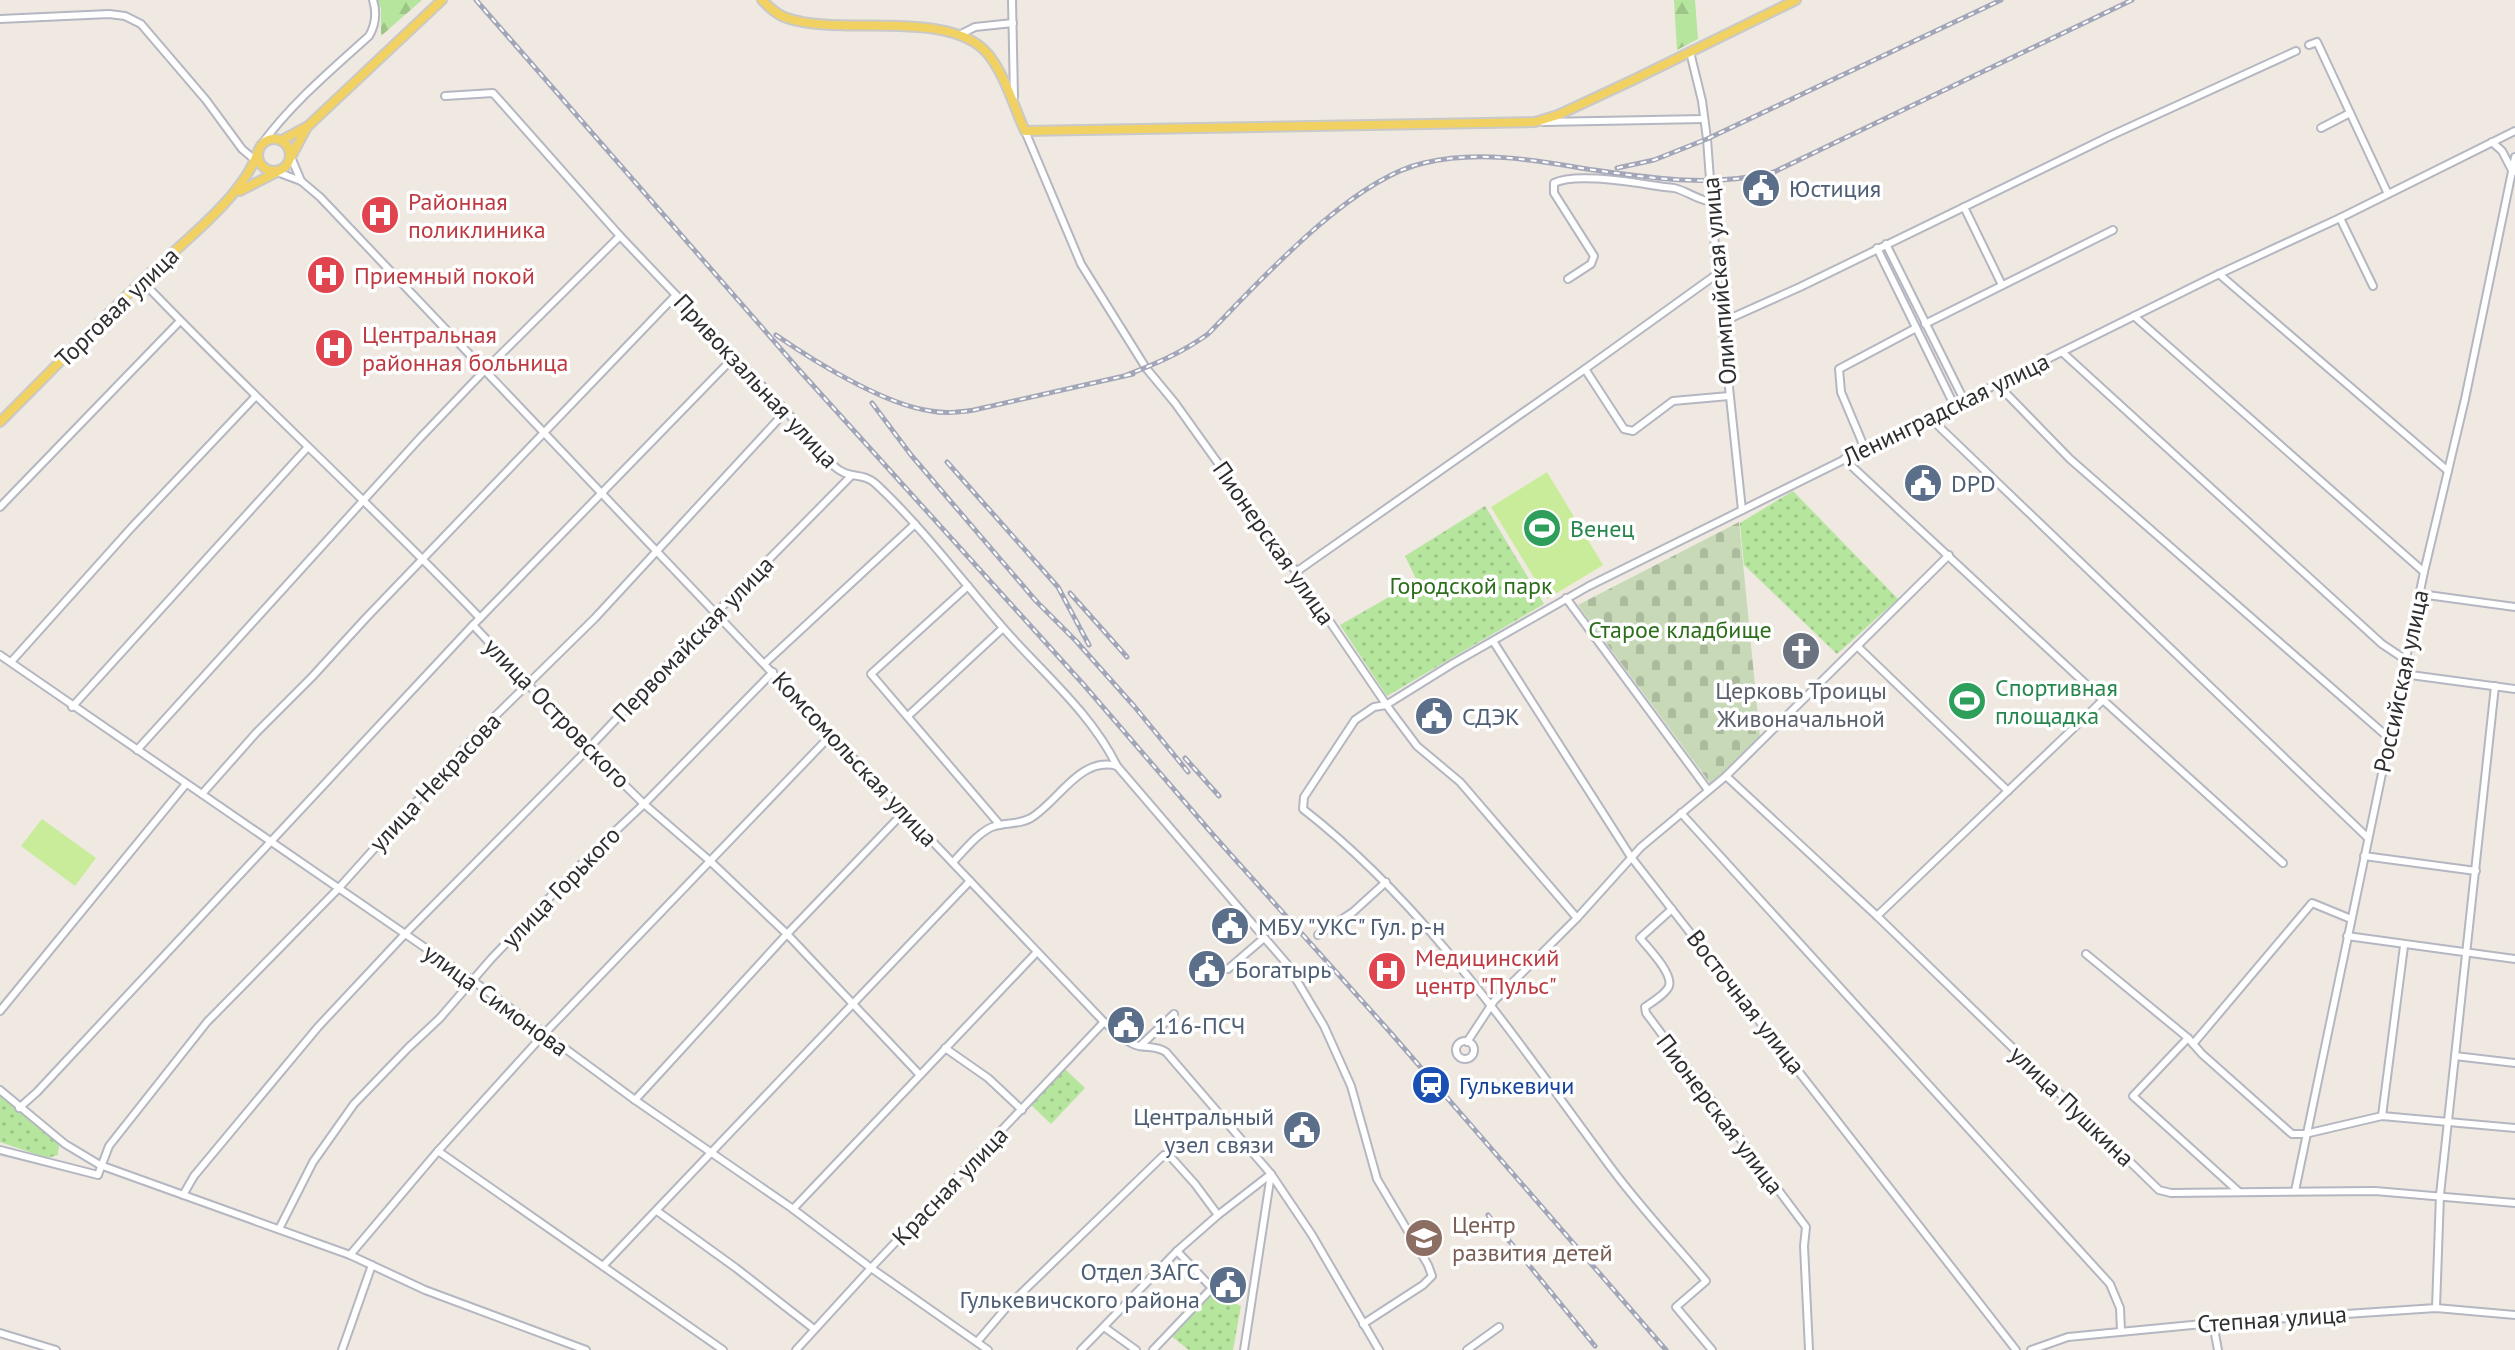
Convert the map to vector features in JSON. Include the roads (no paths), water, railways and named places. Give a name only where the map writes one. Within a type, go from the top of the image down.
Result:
[{"type":"main road","points":[[282,140],[307,127],[442,0]]},
{"type":"main road","points":[[762,0],[784,18],[804,22],[920,28],[961,34],[989,55],[1025,131],[1535,122],[1558,115],[1796,0]]},
{"type":"main road","points":[[291,157],[282,140],[276,138],[267,140],[258,153],[258,159],[266,169],[277,172],[287,166],[307,127]]},
{"type":"main road","name":"Торговая улица","points":[[0,422],[236,193],[258,153]]},
{"type":"main road","name":"Торговая улица","points":[[236,193],[277,172]]},
{"type":"street","points":[[0,19],[109,14],[125,16],[141,24],[206,100],[242,149],[258,153],[281,118],[369,36],[376,15],[373,0]]},
{"type":"street","points":[[1012,0],[1014,105]]},
{"type":"street","points":[[961,34],[975,27],[1013,23]]},
{"type":"street","points":[[2309,45],[2317,42],[2388,194]]},
{"type":"street","points":[[1722,322],[2296,51]]},
{"type":"street","name":"Олимпийская улица","points":[[1690,52],[1704,119],[1742,510]]},
{"type":"street","name":"Привокзальная улица","points":[[445,96],[493,93],[620,236],[735,356],[833,465],[841,473],[864,476],[873,481],[915,524],[1003,628],[1083,715],[1107,746],[1117,766],[1287,964],[1324,1026],[1357,1101],[1377,1179],[1432,1276],[1363,1324]]},
{"type":"street","points":[[2321,128],[2350,113]]},
{"type":"street","points":[[281,118],[282,140]]},
{"type":"street","points":[[1535,122],[1704,119]]},
{"type":"street","name":"Пионерская улица","points":[[1025,131],[1081,264],[1146,368],[1175,403],[1417,746],[1460,782],[1577,918]]},
{"type":"street","name":"Ленинградская улица","points":[[1386,882],[1302,805],[1304,797],[1355,720],[1374,707],[1386,705],[1566,598],[2515,131]]},
{"type":"street","points":[[2492,142],[2502,151],[2513,172]]},
{"type":"street","name":"Комсомольская улица","points":[[291,157],[301,181]]},
{"type":"street","name":"Российская улица","points":[[2295,1191],[2424,572],[2515,157]]},
{"type":"street","name":"Комсомольская улица","points":[[277,172],[301,181],[320,197],[1104,1022],[1140,1046],[1159,1047],[1166,1052],[1271,1174],[1312,1235],[1379,1350]]},
{"type":"street","points":[[1568,279],[1591,264],[1594,256],[1554,193],[1554,183],[1564,178],[1581,178],[1674,188],[1712,202]]},
{"type":"street","points":[[1964,207],[2002,285]]},
{"type":"street","points":[[2340,218],[2373,286]]},
{"type":"street","points":[[1925,324],[2113,230]]},
{"type":"street","points":[[137,750],[484,371],[620,236]]},
{"type":"street","points":[[1886,244],[1964,400]]},
{"type":"street","points":[[1877,248],[1954,405]]},
{"type":"street","points":[[1296,572],[1717,274]]},
{"type":"street","points":[[2219,274],[2448,471]]},
{"type":"street","name":"улица Островского","points":[[142,281],[480,618],[473,625],[588,749],[787,934],[919,1074]]},
{"type":"street","points":[[202,794],[422,558],[676,295]]},
{"type":"street","points":[[2134,316],[2424,572]]},
{"type":"street","points":[[0,507],[180,321]]},
{"type":"street","points":[[1865,449],[1841,392],[1839,369],[1916,328]]},
{"type":"street","points":[[2062,352],[2382,644],[2406,660]]},
{"type":"street","points":[[480,618],[735,356]]},
{"type":"street","points":[[1585,369],[1624,429],[1633,431],[1673,401],[1729,396]]},
{"type":"street","points":[[1997,384],[2070,459],[2390,739]]},
{"type":"street","points":[[11,662],[132,527],[255,397]]},
{"type":"street","name":"улица Некрасова","points":[[100,1165],[126,1123],[207,1022],[338,889],[429,785],[595,618],[786,411]]},
{"type":"street","points":[[1929,417],[2368,838]]},
{"type":"street","points":[[72,707],[307,448]]},
{"type":"street","points":[[1844,459],[2283,863]]},
{"type":"street","name":"Первомайская улица","points":[[183,1195],[194,1176],[318,1027],[851,476]]},
{"type":"street","points":[[765,663],[915,524]]},
{"type":"street","points":[[1467,1042],[1490,1007],[1577,918],[1631,857],[1726,776],[1949,555]]},
{"type":"street","points":[[968,586],[871,674],[1000,825]]},
{"type":"street","points":[[2420,594],[2515,607]]},
{"type":"street","points":[[1566,598],[1708,790]]},
{"type":"street","points":[[19,1108],[147,977],[473,625]]},
{"type":"street","points":[[908,716],[1003,628]]},
{"type":"street","name":"Восточная улица","points":[[1493,641],[1631,857],[2016,1350]]},
{"type":"street","points":[[1857,646],[2008,791]]},
{"type":"street","name":"улица Симонова","points":[[0,655],[472,980],[635,1100],[712,1151],[988,1350]]},
{"type":"street","name":"улица Горького","points":[[279,1229],[313,1162],[354,1104],[440,1018],[591,854],[773,672]]},
{"type":"street","points":[[2403,674],[2515,689]]},
{"type":"street","points":[[2436,1308],[2440,1195],[2495,686]]},
{"type":"street","points":[[1877,916],[2103,700]]},
{"type":"street","points":[[350,1255],[438,1151],[544,1034],[832,734]]},
{"type":"street","points":[[953,862],[993,826],[1018,824],[1034,816],[1095,764],[1117,766]]},
{"type":"street","name":"улица Пушкина","points":[[1726,776],[1877,916],[2159,1190],[2171,1193],[2375,1191],[2515,1203]]},
{"type":"street","points":[[0,1011],[186,784]]},
{"type":"street","points":[[635,1100],[904,812]]},
{"type":"street","points":[[1681,813],[2110,1284],[2120,1308],[2121,1331]]},
{"type":"street","points":[[2364,856],[2476,871]]},
{"type":"street","points":[[603,1266],[970,881]]},
{"type":"street","points":[[1318,935],[1353,912],[1386,882],[1466,975],[1615,1172],[1706,1281],[1676,1307],[1712,1350]]},
{"type":"street","points":[[2239,1192],[2133,1096],[2190,1041],[2312,903],[2351,919]]},
{"type":"street","name":"Пионерская улица","points":[[1672,909],[1640,938],[1667,973],[1670,982],[1668,989],[1645,1007],[1646,1013],[1806,1227],[1804,1246],[1809,1350]]},
{"type":"street","points":[[2347,936],[2515,959]]},
{"type":"street","points":[[1228,969],[1264,938]]},
{"type":"street","points":[[2382,1116],[2404,946]]},
{"type":"street","points":[[793,1209],[1037,952]]},
{"type":"street","points":[[2086,954],[2190,1041],[2292,1134],[2305,1134],[2382,1116],[2515,1128]]},
{"type":"street","points":[[1140,1046],[1174,1014]]},
{"type":"street","name":"Красная улица","points":[[796,1350],[1104,1022]]},
{"type":"street","points":[[945,1048],[988,1078],[1022,1110]]},
{"type":"street","points":[[2455,1056],[2515,1063]]},
{"type":"street","points":[[0,1090],[65,1144],[100,1165],[350,1255],[425,1290],[586,1350]]},
{"type":"street","points":[[0,1150],[98,1175],[100,1165]]},
{"type":"street","points":[[438,1151],[723,1350]]},
{"type":"street","points":[[977,1342],[1006,1308],[1159,1158],[1169,1155],[1218,1215]]},
{"type":"street","points":[[1081,1350],[1177,1251],[1271,1174]]},
{"type":"street","points":[[1244,1350],[1271,1174]]},
{"type":"street","points":[[657,1211],[814,1329]]},
{"type":"street","points":[[1153,1350],[1212,1288],[1177,1251]]},
{"type":"street","points":[[342,1350],[372,1265]]},
{"type":"street","name":"Степная улица","points":[[2031,1350],[2068,1337],[2213,1323],[2436,1308],[2515,1315]]},
{"type":"street","points":[[2213,1323],[2218,1350]]},
{"type":"street","points":[[1104,1327],[1136,1350]]},
{"type":"street","points":[[1467,1350],[1499,1327]]},
{"type":"street","points":[[0,1333],[56,1350]]},
{"type":"railway","points":[[476,0],[800,371],[1084,685],[1390,1032],[1666,1350]]},
{"type":"railway","points":[[1617,168],[1654,160],[1707,139],[2001,0]]},
{"type":"railway","points":[[1124,376],[1167,358],[1208,334],[1280,261],[1337,210],[1396,173],[1424,163],[1465,157],[1526,160],[1681,180],[1727,180],[1774,172],[2132,0]]},
{"type":"railway","points":[[776,335],[872,391],[913,407],[937,412],[974,410],[1133,374]]},
{"type":"railway","points":[[872,403],[911,455],[1036,601],[1134,706],[1188,772]]},
{"type":"railway","points":[[947,462],[1058,587],[1089,645]]},
{"type":"railway","points":[[1070,593],[1127,657]]},
{"type":"railway","points":[[1185,758],[1219,796]]},
{"type":"railway","points":[[1488,1215],[1595,1346]]},
{"type":"place","name":"Юстиция","points":[[1761,188]]},
{"type":"place","name":"Районная поликлиника","points":[[380,215]]},
{"type":"place","name":"Приемный покой","points":[[326,275]]},
{"type":"place","name":"Центральная районная больница","points":[[334,348]]},
{"type":"place","name":"DPD","points":[[1923,483]]},
{"type":"place","name":"Венец","points":[[1542,528]]},
{"type":"place","name":"Церковь Троицы Живоначальной","points":[[1801,651]]},
{"type":"place","name":"Спортивная площадка","points":[[1967,701]]},
{"type":"place","name":"СДЭК","points":[[1434,716]]},
{"type":"place","name":"МБУ \"УКС\" Гул. р-н","points":[[1230,926]]},
{"type":"place","name":"Богатырь","points":[[1207,969]]},
{"type":"place","name":"Медицинский центр \"Пульс\"","points":[[1387,971]]},
{"type":"place","name":"116-ПСЧ","points":[[1126,1025]]},
{"type":"place","name":"Гулькевичи","points":[[1431,1085]]},
{"type":"place","name":"Центральный узел связи","points":[[1302,1130]]},
{"type":"place","name":"Центр развития детей","points":[[1424,1238]]},
{"type":"place","name":"Отдел ЗАГС Гулькевичского района","points":[[1228,1285]]},
{"type":"park label","name":"Городской парк","points":[[1471,585]]},
{"type":"park label","name":"Старое кладбище","points":[[1680,629]]}]
